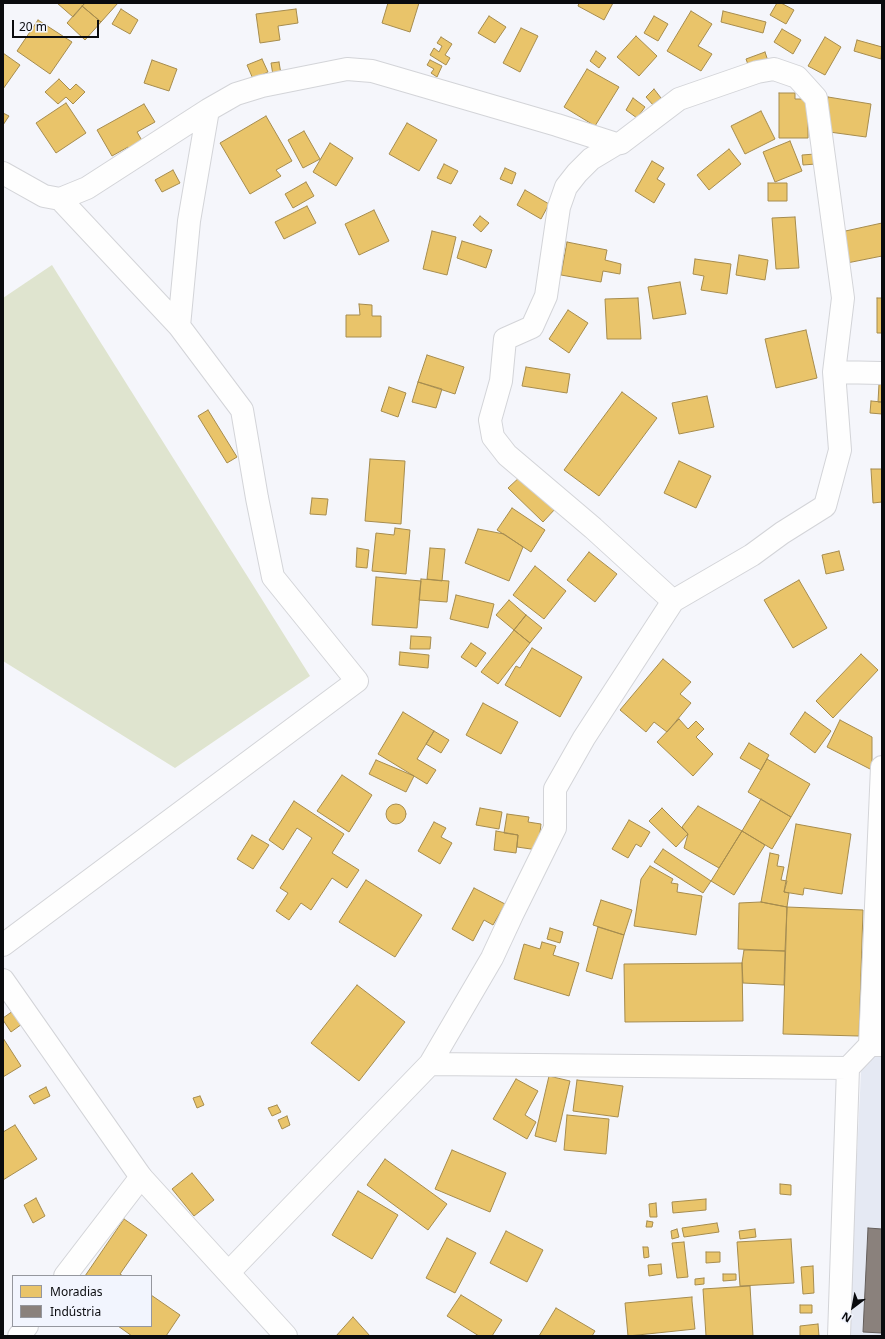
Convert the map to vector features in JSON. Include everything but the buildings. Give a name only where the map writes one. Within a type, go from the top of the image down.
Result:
[{"type":"street","points":[[3,173],[44,196],[60,198],[87,188],[208,110],[236,94],[262,86],[347,69],[372,70],[616,144]]},
{"type":"street","points":[[229,1272],[430,1064],[492,958],[555,828],[555,789],[584,738],[673,601],[752,556],[782,533],[825,506],[840,450],[834,372],[843,298],[816,98],[797,78],[774,69],[757,72],[679,99],[621,143],[616,144],[591,159],[577,172],[566,187],[558,207],[546,296],[532,327],[505,339],[502,381],[490,420],[493,437],[507,455],[593,528],[673,601]]},
{"type":"street","points":[[179,326],[189,221],[208,110]]},
{"type":"street","points":[[3,945],[357,681],[273,577],[257,498],[242,410],[179,326],[60,198]]},
{"type":"street","points":[[834,372],[882,374]]},
{"type":"street","points":[[430,1064],[848,1068],[876,1045],[882,767]]},
{"type":"street","points":[[3,980],[141,1177],[286,1336]]},
{"type":"street","points":[[839,1336],[848,1068]]},
{"type":"street","points":[[66,1275],[141,1177]]},
{"type":"street","points":[[19,1336],[26,1327]]},
{"type":"shaded area","points":[[882,1052],[882,1336],[848,1336],[862,1053]]},
{"type":"green space","points":[[52,265],[310,676],[175,768],[3,661],[3,298]]}]
